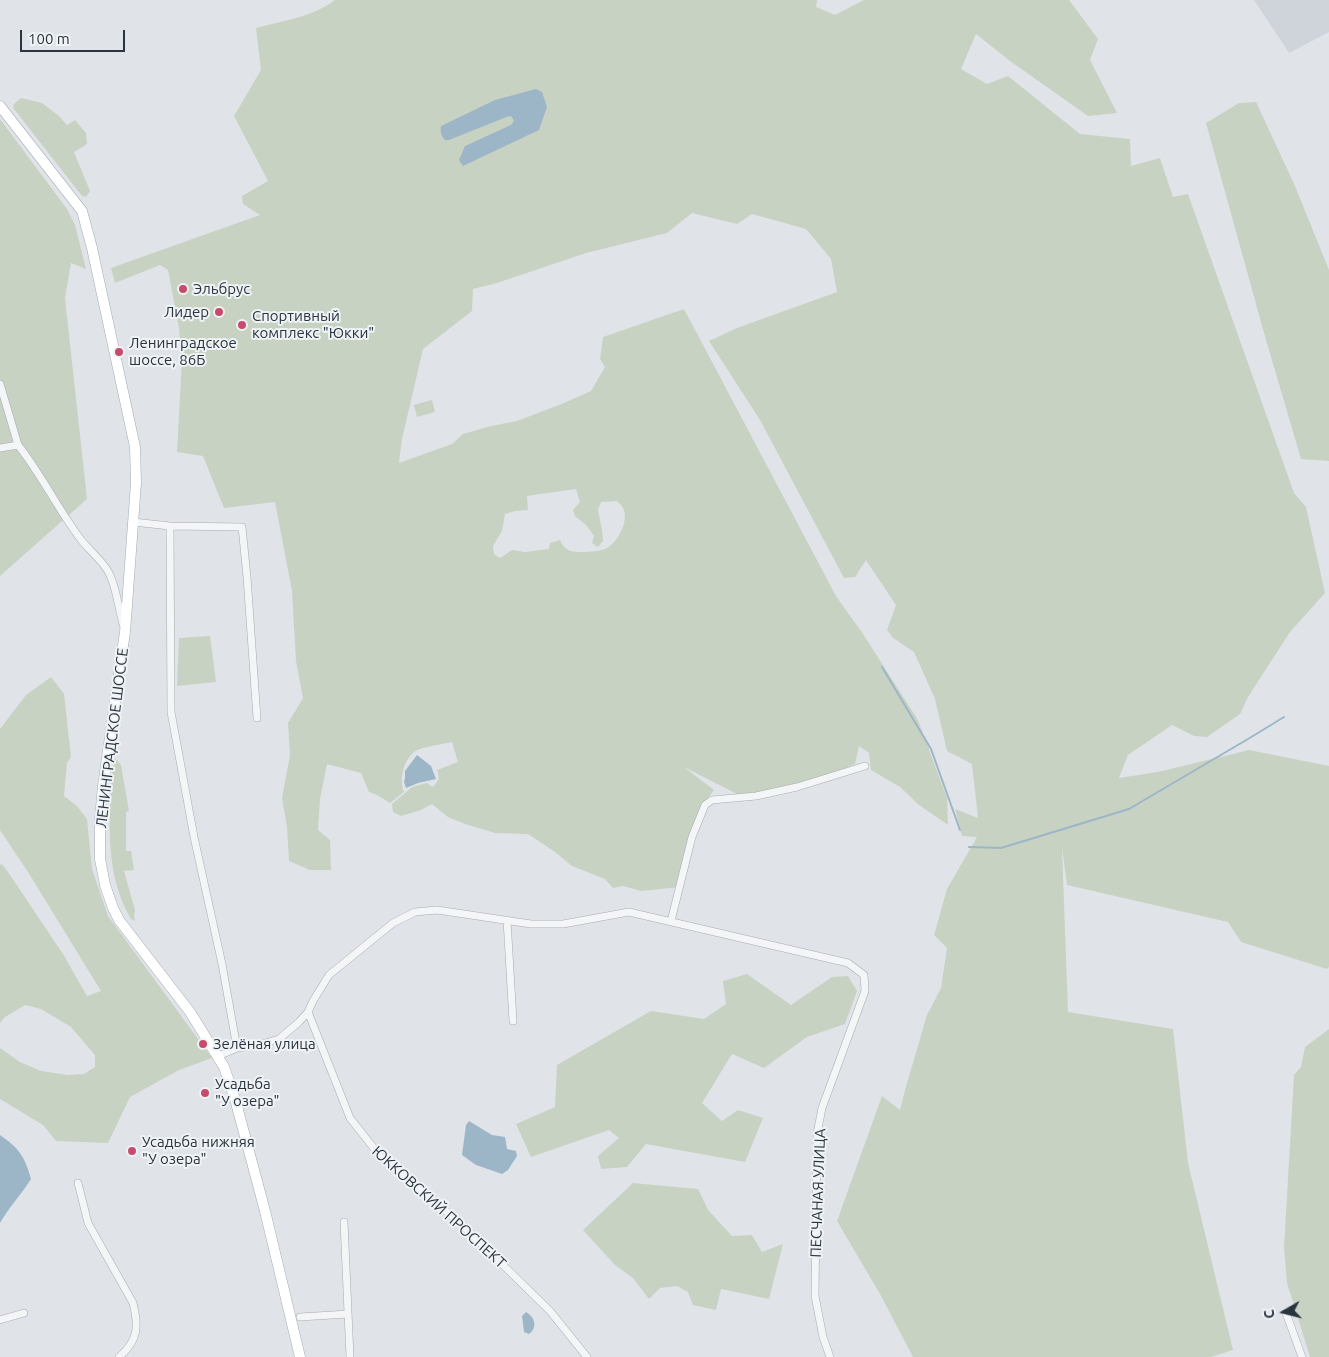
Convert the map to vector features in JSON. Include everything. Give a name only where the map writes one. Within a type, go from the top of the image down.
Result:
[{"type":"main road","name":"ЛЕНИНГРАДСКОЕ ШОССЕ","points":[[0,106],[82,211],[92,248],[135,447],[136,483],[125,632],[103,786],[100,819],[101,865],[113,908],[120,920],[190,1012],[224,1068],[239,1113],[275,1249],[300,1357]]},
{"type":"street","points":[[0,384],[18,445],[35,467],[59,509],[108,572],[117,593],[125,632]]},
{"type":"street","points":[[0,448],[18,445]]},
{"type":"street","points":[[133,522],[170,526],[242,528],[257,718]]},
{"type":"street","points":[[170,526],[171,712],[192,828],[222,964],[237,1048]]},
{"type":"street","points":[[218,1056],[237,1048],[259,1045],[279,1039],[308,1012],[312,1001],[329,976],[393,923],[415,912],[437,910],[531,924],[563,924],[629,912],[671,921],[692,837],[705,805],[712,800],[756,796],[797,787],[865,766]]},
{"type":"street","points":[[507,920],[513,1021]]},
{"type":"street","name":"ПЕСЧАНАЯ УЛИЦА","points":[[671,921],[848,963],[864,975],[865,992],[822,1108],[817,1134],[815,1296],[823,1337],[830,1357]]},
{"type":"street","name":"ЮККОВСКИЙ ПРОСПЕКТ","points":[[308,1012],[350,1118],[380,1156],[458,1221],[550,1311],[587,1357]]},
{"type":"street","points":[[78,1183],[88,1223],[132,1303],[136,1318],[136,1333],[132,1344],[119,1357]]},
{"type":"street","points":[[344,1222],[350,1357]]},
{"type":"street","points":[[0,1320],[24,1313]]},
{"type":"street","points":[[1286,1313],[1302,1357]]},
{"type":"street","points":[[300,1317],[348,1314]]},
{"type":"shaded area","points":[[1254,0],[1329,0],[1329,32],[1289,53]]},
{"type":"green space","points":[[335,0],[817,0],[816,7],[835,15],[864,0],[1069,0],[1098,39],[1090,60],[1117,113],[1088,116],[1010,61],[976,34],[961,69],[987,84],[1008,76],[1080,134],[1130,139],[1131,166],[1160,158],[1173,197],[1188,194],[1294,493],[1306,507],[1325,593],[1290,632],[1248,697],[1240,714],[1207,737],[1194,736],[1172,725],[1128,755],[1119,778],[1158,772],[1249,750],[1329,766],[1329,967],[1327,969],[1241,942],[1228,922],[1067,885],[1062,848],[1068,1012],[1173,1029],[1188,1163],[1233,1350],[1211,1357],[913,1357],[880,1294],[837,1221],[882,1096],[900,1110],[927,1015],[941,988],[947,948],[934,935],[947,889],[977,837],[962,836],[955,809],[978,818],[972,764],[947,751],[935,699],[914,652],[893,638],[887,630],[896,605],[866,560],[855,577],[844,578],[760,420],[709,341],[737,328],[837,292],[831,259],[806,229],[752,214],[737,224],[692,213],[667,233],[586,253],[497,283],[473,289],[472,311],[423,349],[402,439],[399,463],[452,444],[463,434],[517,421],[591,391],[605,367],[600,359],[603,337],[684,309],[836,596],[863,634],[918,720],[947,798],[948,825],[919,805],[900,787],[871,770],[869,753],[859,746],[855,764],[814,781],[741,796],[684,767],[714,790],[699,810],[680,887],[641,891],[623,886],[613,888],[605,879],[572,866],[528,834],[495,833],[465,824],[448,817],[432,804],[421,810],[401,816],[393,812],[392,804],[412,787],[427,783],[433,787],[439,779],[437,770],[458,762],[452,742],[427,747],[414,752],[407,760],[403,771],[402,782],[404,792],[390,803],[369,792],[361,773],[327,764],[320,799],[318,830],[330,840],[331,870],[310,870],[289,861],[287,827],[282,798],[290,755],[288,723],[303,698],[296,661],[292,591],[275,502],[224,508],[203,456],[177,452],[182,359],[179,328],[168,270],[160,265],[115,283],[111,268],[260,215],[243,204],[242,196],[268,181],[234,116],[261,70],[256,28],[297,18],[326,6]],"holes":[[[576,489],[580,502],[573,510],[575,516],[586,525],[594,536],[592,543],[598,547],[603,541],[598,510],[601,502],[617,501],[623,508],[625,515],[623,526],[618,537],[607,548],[574,552],[565,548],[560,540],[550,543],[549,549],[525,552],[512,550],[500,558],[494,554],[493,546],[502,531],[505,514],[528,510],[527,496]]]},
{"type":"green space","points":[[21,98],[42,103],[67,125],[75,120],[86,133],[87,144],[74,152],[90,191],[86,197],[82,196],[14,109],[13,105]]},
{"type":"green space","points":[[1256,102],[1295,186],[1329,270],[1329,461],[1301,459],[1206,123],[1239,103]]},
{"type":"green space","points":[[0,119],[67,209],[75,225],[86,269],[71,263],[65,298],[87,499],[0,576]]},
{"type":"green space","points":[[432,400],[435,412],[417,417],[414,405]]},
{"type":"green space","points":[[210,636],[216,682],[177,686],[179,638]]},
{"type":"green space","points":[[51,677],[64,694],[71,757],[67,763],[64,796],[77,806],[87,819],[92,869],[108,916],[212,1058],[179,1070],[130,1097],[108,1143],[56,1141],[43,1125],[0,1099],[0,1048],[20,1062],[41,1071],[68,1075],[84,1074],[95,1067],[95,1055],[71,1027],[41,1009],[25,1005],[5,1017],[0,1023],[0,865],[2,864],[63,954],[87,996],[101,991],[0,830],[0,729],[26,695]]},
{"type":"green space","points":[[114,759],[121,765],[129,811],[126,812],[126,851],[131,851],[134,870],[124,871],[135,910],[135,921],[131,919],[124,905],[112,864],[110,805]]},
{"type":"green space","points":[[747,974],[791,1005],[832,977],[848,976],[857,991],[845,1024],[807,1037],[764,1068],[732,1054],[702,1103],[722,1121],[738,1110],[763,1118],[745,1162],[646,1144],[627,1167],[601,1169],[598,1156],[619,1138],[609,1130],[531,1157],[516,1124],[555,1107],[557,1065],[651,1011],[704,1019],[726,1004],[723,981]]},
{"type":"green space","points":[[1329,1029],[1329,1357],[1310,1357],[1287,1283],[1284,1248],[1294,1075],[1301,1067],[1305,1047]]},
{"type":"green space","points":[[633,1183],[698,1189],[708,1210],[732,1236],[752,1235],[762,1252],[783,1244],[769,1299],[721,1289],[716,1310],[693,1305],[688,1292],[677,1286],[660,1288],[649,1299],[633,1278],[615,1265],[583,1230]]},
{"type":"water","points":[[536,89],[542,92],[547,107],[539,130],[463,166],[459,160],[465,146],[511,125],[514,121],[512,117],[509,116],[449,140],[445,140],[443,137],[441,126],[495,100]]},
{"type":"water","points":[[417,755],[431,766],[436,779],[406,788],[404,782],[405,771]]},
{"type":"water","points":[[469,1121],[492,1135],[505,1137],[507,1149],[516,1151],[517,1156],[508,1170],[502,1174],[476,1165],[462,1155],[466,1125]]},
{"type":"water","points":[[0,1135],[12,1144],[20,1154],[31,1179],[0,1223]]},
{"type":"water","points":[[526,1312],[532,1317],[534,1323],[534,1329],[529,1334],[524,1332],[522,1316]]},
{"type":"waterway","points":[[882,667],[931,749],[960,830]]},
{"type":"waterway","points":[[969,847],[1001,848],[1129,809],[1284,717]]},
{"type":"place","name":"Эльбрус","points":[[183,289]]},
{"type":"place","name":"Лидер","points":[[219,312]]},
{"type":"place","name":"Спортивный комплекс \"Юкки\"","points":[[242,325]]},
{"type":"place","name":"Ленинградское шоссе, 86Б","points":[[119,352]]},
{"type":"place","name":"Зелёная улица","points":[[203,1044]]},
{"type":"place","name":"Усадьба \"У озера\"","points":[[205,1093]]},
{"type":"place","name":"Усадьба нижняя \"У озера\"","points":[[132,1151]]}]
